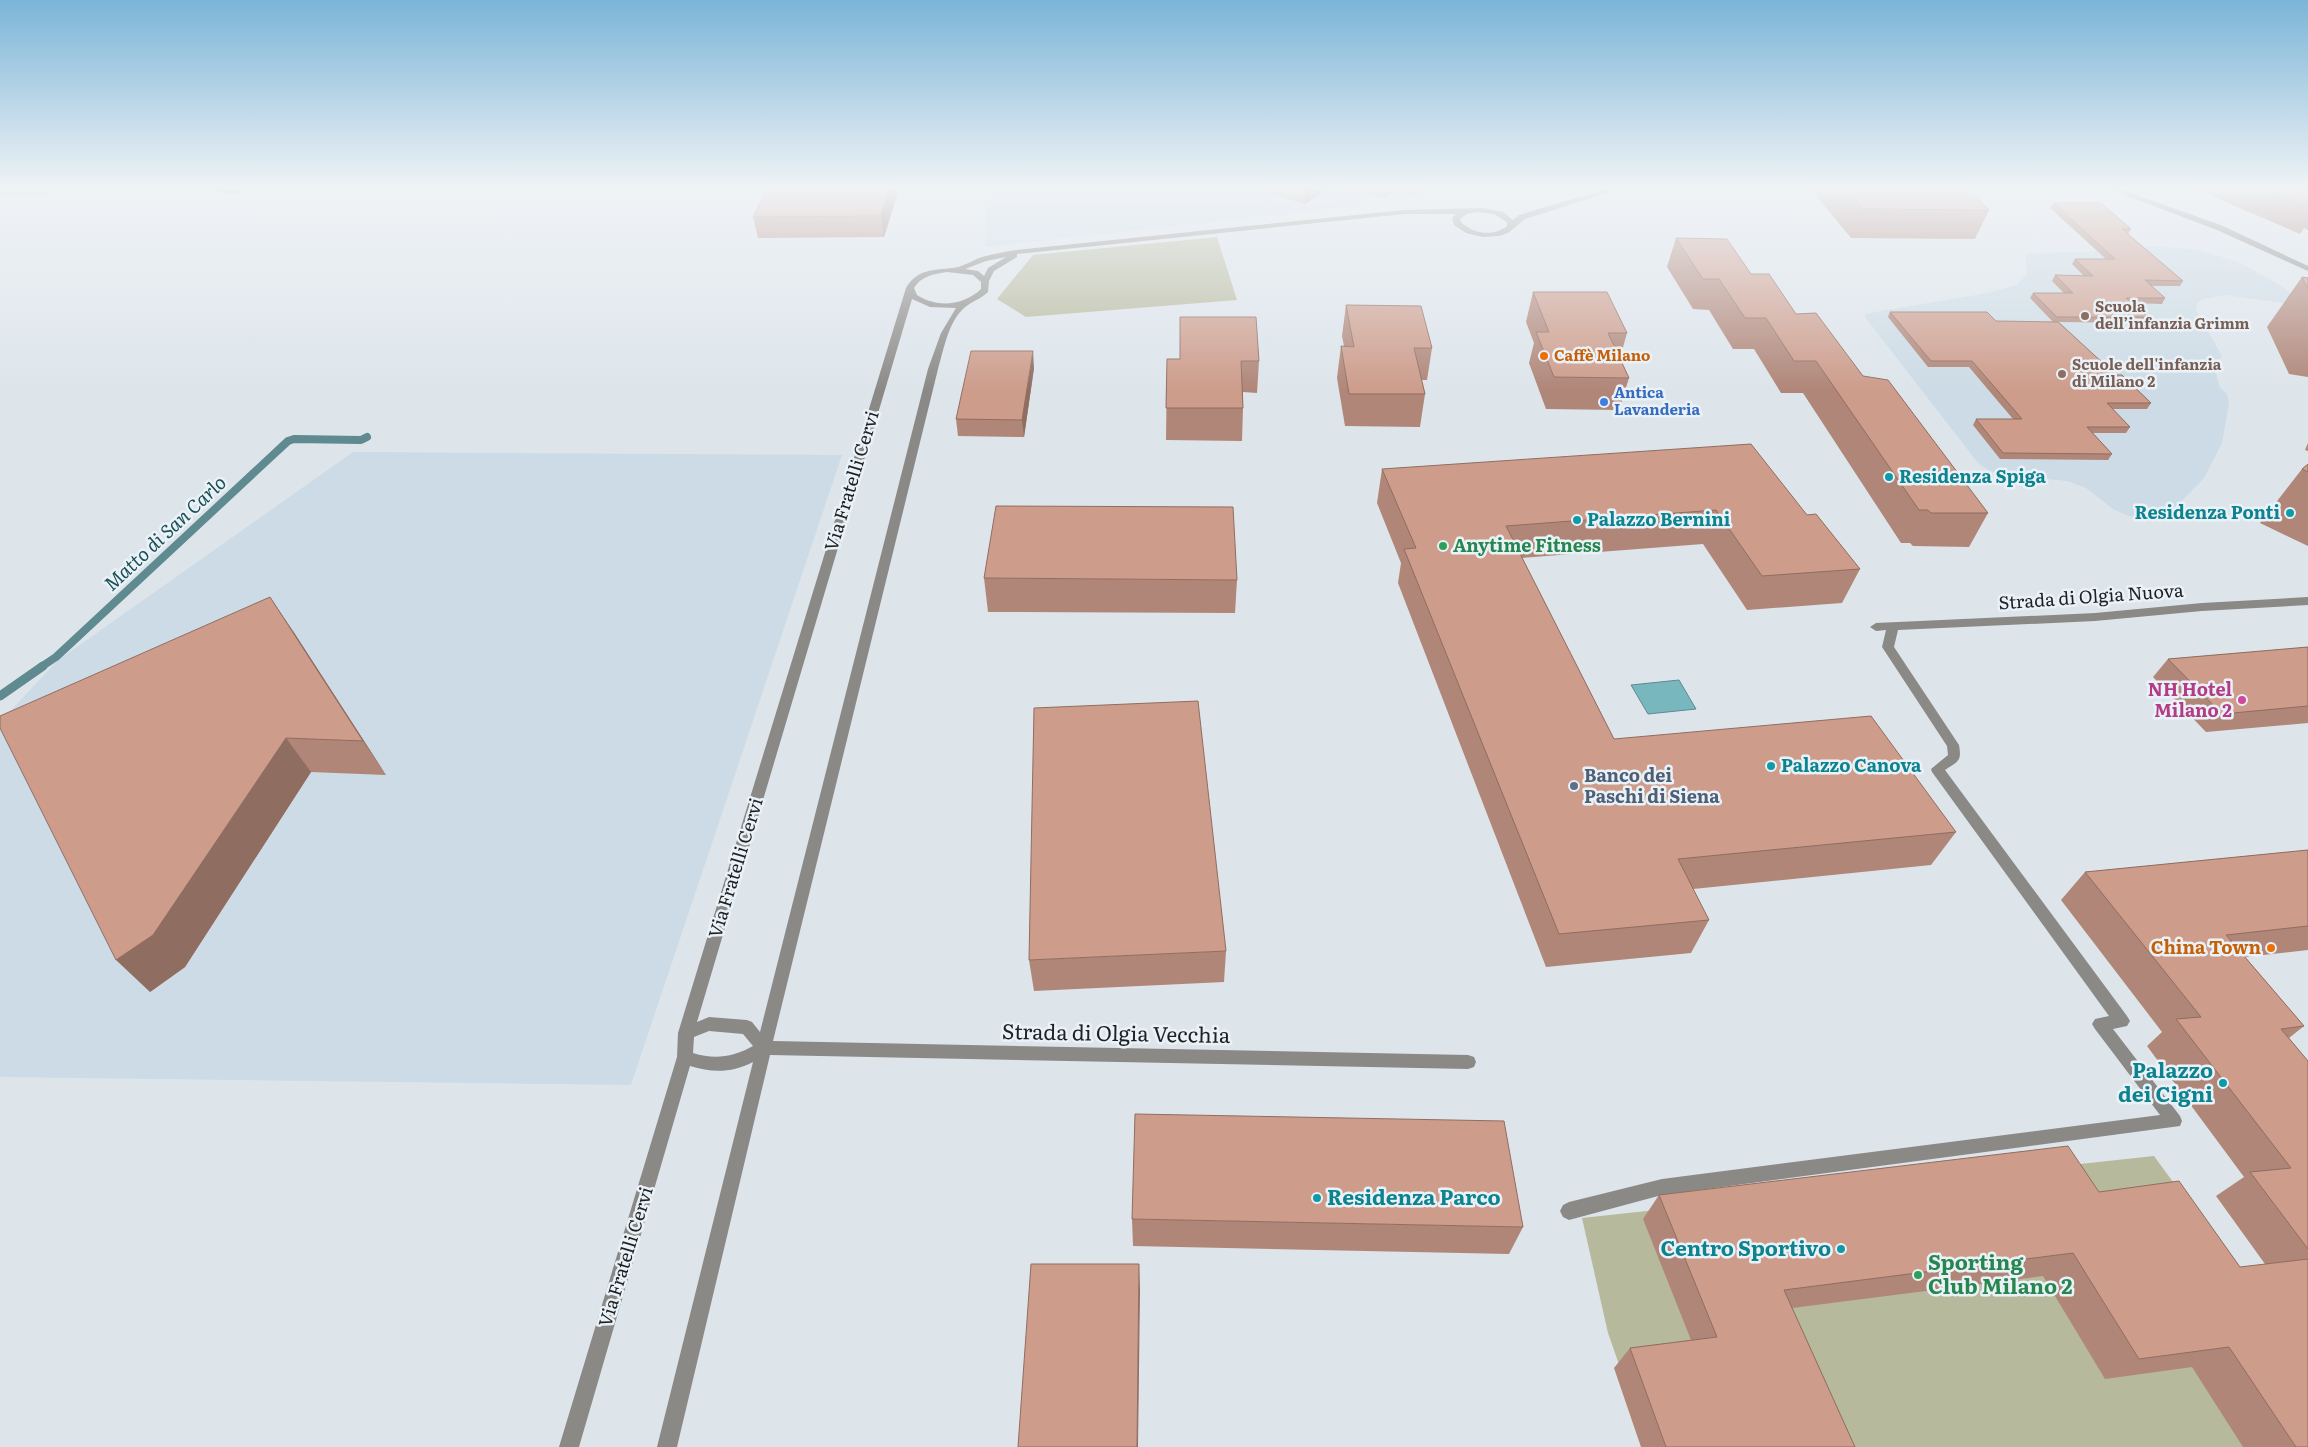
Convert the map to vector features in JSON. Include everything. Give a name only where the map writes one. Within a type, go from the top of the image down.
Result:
[{"type":"street","points":[[956,270],[997,256]]},
{"type":"street","points":[[986,281],[975,273],[956,270],[939,271],[921,276],[911,285],[910,292],[918,300],[935,305],[966,302],[981,295],[985,290],[988,275],[994,267],[1015,256]]},
{"type":"street","points":[[2279,256],[2308,269]]},
{"type":"street","name":"Via Fratelli Cervi","points":[[569,1447],[685,1057],[686,1033],[910,292]]},
{"type":"street","points":[[667,1447],[933,369],[948,324],[966,302]]},
{"type":"street","name":"Strada di Olgia Nuova","points":[[1876,627],[2095,616],[2308,601]]},
{"type":"street","points":[[1569,1211],[1662,1188],[2174,1121],[2100,1024],[2122,1021],[2018,882],[1937,769],[1955,757],[1952,745],[1888,647],[1893,626]]},
{"type":"street","points":[[686,1033],[709,1024],[747,1027],[764,1048]]},
{"type":"street","points":[[685,1057],[707,1065],[735,1064],[764,1048]]},
{"type":"street","name":"Strada di Olgia Vecchia","points":[[764,1048],[1468,1062]]},
{"type":"shaded area","name":"Scuole dell'infanzia di Milano 2","points":[[2027,256],[2217,256],[2243,264],[2283,287],[2293,295],[2300,305],[2226,295],[2202,299],[2197,303],[2196,310],[2222,356],[2220,359],[2212,360],[2220,388],[2227,394],[2229,404],[2222,443],[2204,478],[2177,506],[2162,515],[2148,519],[2129,516],[2113,509],[2086,488],[2067,481],[2001,475],[1988,470],[1978,463],[1865,317],[1866,314],[1870,313],[1988,293],[2017,285],[2027,274],[2025,258]]},
{"type":"shaded area","points":[[353,452],[842,455],[631,1085],[0,1077],[0,722],[57,661]]},
{"type":"green space","points":[[1033,256],[1223,256],[1237,300],[1026,317],[997,299]]},
{"type":"green space","name":"Sporting Club Milano 2","points":[[2154,1156],[2308,1366],[2308,1447],[1648,1447],[1608,1333],[1582,1218]]},
{"type":"water","points":[[1679,680],[1696,709],[1648,714],[1631,685]]},
{"type":"building","points":[[1688,256],[1738,256],[1751,274],[1769,274],[1796,314],[1816,313],[1863,376],[1888,380],[1988,513],[1931,513],[1928,510],[1919,510],[1816,361],[1794,361],[1766,318],[1745,318],[1719,279],[1703,279]]},
{"type":"building","points":[[2111,256],[2153,256],[2183,281],[2145,280],[2165,298],[2126,298],[2148,317],[2057,317],[2033,293],[2073,293],[2055,275],[2093,276],[2075,259],[2115,259]]},
{"type":"building","points":[[2302,277],[2308,278],[2308,289]]},
{"type":"building","points":[[1533,292],[1607,292],[1627,333],[1608,333],[1629,378],[1554,377],[1536,332],[1549,332]]},
{"type":"building","points":[[1346,305],[1421,306],[1432,348],[1414,348],[1425,394],[1349,394],[1341,346],[1354,347]]},
{"type":"building","points":[[1890,312],[1987,312],[1996,321],[2058,322],[2116,375],[2122,375],[2151,403],[2107,403],[2130,427],[2087,427],[2112,454],[2003,453],[1976,419],[2022,419],[1972,361],[1931,361]]},
{"type":"building","points":[[1180,317],[1256,317],[1259,361],[1241,361],[1243,408],[1166,408],[1167,359],[1180,359]]},
{"type":"building","points":[[971,351],[1033,351],[1022,420],[956,419]]},
{"type":"building","points":[[1751,444],[1807,515],[1816,514],[1860,569],[1762,576],[1716,510],[1506,526],[1614,739],[1871,716],[1956,832],[1678,859],[1709,920],[1559,934],[1404,549],[1416,548],[1382,469]]},
{"type":"building","points":[[2308,464],[2308,472],[2302,469]]},
{"type":"building","points":[[996,506],[1233,507],[1237,580],[984,578]]},
{"type":"building","points":[[270,597],[363,741],[286,738],[153,935],[116,960],[0,728],[0,716]]},
{"type":"building","points":[[2308,647],[2308,706],[2222,714],[2168,659]]},
{"type":"building","points":[[1198,701],[1226,951],[1029,960],[1034,708]]},
{"type":"building","points":[[2308,850],[2308,926],[2226,935],[2304,1026],[2281,1029],[2308,1061],[2308,1249],[2250,1172],[2291,1168],[2176,1019],[2201,1017],[2085,872]]},
{"type":"building","name":"Residenza Parco","points":[[1135,1114],[1504,1121],[1523,1227],[1132,1219]]},
{"type":"building","points":[[2068,1146],[2099,1192],[2179,1181],[2240,1267],[2308,1259],[2308,1447],[2296,1447],[2229,1347],[2139,1359],[2073,1253],[1784,1290],[1855,1447],[1666,1447],[1630,1348],[1717,1337],[1659,1195]]},
{"type":"building","points":[[1031,1264],[1139,1264],[1137,1447],[1018,1447]]},
{"type":"waterway","name":"Matto di San Carlo","points":[[41,667],[56,657],[288,441],[294,439],[361,440],[367,437]]},
{"type":"waterway","name":"Matto di San Carlo","points":[[0,696],[43,666]]},
{"type":"place","name":"Scuola dell’infanzia Grimm","points":[[2085,316]]},
{"type":"place","name":"Caffè Milano","points":[[1544,356]]},
{"type":"place","name":"Scuole dell'infanzia di Milano 2","points":[[2062,374]]},
{"type":"place","name":"Antica Lavanderia","points":[[1604,402]]},
{"type":"place","name":"Residenza Spiga","points":[[1889,477]]},
{"type":"place","name":"Residenza Ponti","points":[[2290,513]]},
{"type":"place","name":"Palazzo Bernini","points":[[1577,520]]},
{"type":"place","name":"Anytime Fitness","points":[[1443,546]]},
{"type":"place","name":"NH Hotel Milano 2","points":[[2242,700]]},
{"type":"place","name":"Palazzo Canova","points":[[1771,766]]},
{"type":"place","name":"Banco dei Paschi di Siena","points":[[1574,786]]},
{"type":"place","name":"China Town","points":[[2271,948]]},
{"type":"place","name":"Palazzo dei Cigni","points":[[2223,1083]]},
{"type":"place","name":"Residenza Parco","points":[[1317,1198]]},
{"type":"place","name":"Centro Sportivo","points":[[1841,1249]]},
{"type":"place","name":"Sporting Club Milano 2","points":[[1918,1275]]}]
